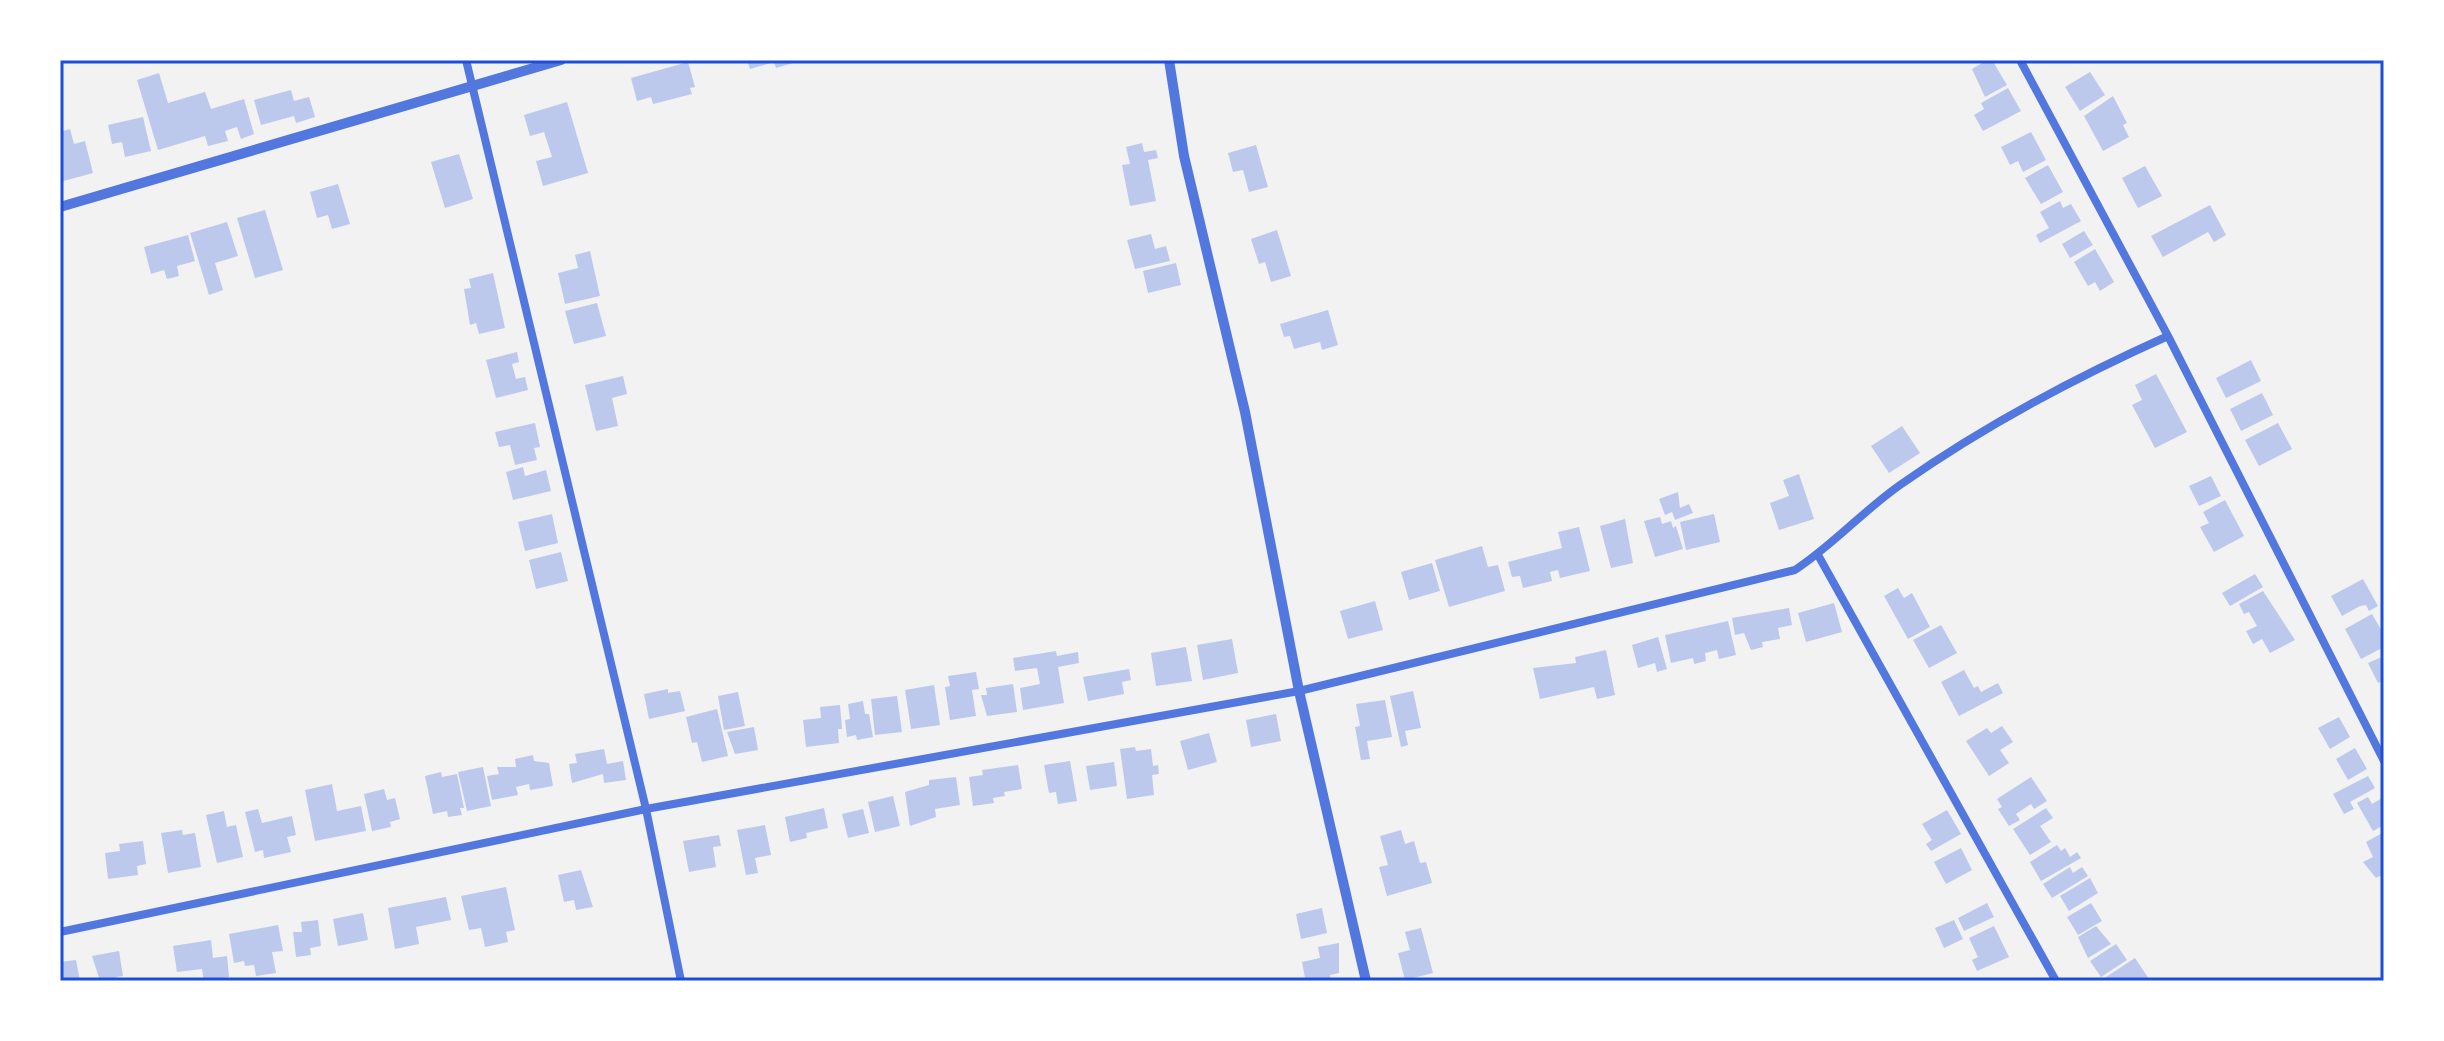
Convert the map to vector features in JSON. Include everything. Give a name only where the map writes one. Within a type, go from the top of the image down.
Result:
[{"type":"street","points":[[466,60],[475,87],[646,809],[681,981]]},
{"type":"street","points":[[60,207],[561,60]]},
{"type":"street","points":[[1169,60],[1184,156],[1245,412],[1299,691],[1366,981]]},
{"type":"street","points":[[2020,60],[2168,336],[2384,761]]},
{"type":"street","points":[[60,932],[646,809],[1299,691],[1795,570],[1818,555],[1897,487],[2003,418],[2102,365],[2168,336]]},
{"type":"street","points":[[1818,555],[2056,981]]},
{"type":"building","points":[[747,60],[800,61],[776,68],[774,62],[750,69]]},
{"type":"building","points":[[1992,60],[2007,85],[1985,97],[1972,69]]},
{"type":"building","points":[[688,62],[695,87],[690,88],[692,94],[653,104],[651,97],[637,101],[631,78]]},
{"type":"building","points":[[2090,72],[2105,95],[2080,111],[2065,87]]},
{"type":"building","points":[[159,73],[168,103],[205,92],[211,109],[244,99],[254,134],[241,139],[237,127],[225,131],[228,141],[208,146],[205,136],[158,150],[137,80]]},
{"type":"building","points":[[2008,88],[2021,111],[1983,131],[1974,115],[1984,109],[1981,103]]},
{"type":"building","points":[[291,90],[294,101],[309,97],[315,117],[296,123],[294,116],[261,125],[254,100]]},
{"type":"building","points":[[2113,96],[2127,123],[2123,125],[2129,137],[2103,151],[2084,116]]},
{"type":"building","points":[[567,102],[588,173],[543,186],[536,161],[552,157],[544,132],[530,136],[524,115]]},
{"type":"building","points":[[143,117],[151,151],[125,157],[122,142],[112,144],[108,125]]},
{"type":"building","points":[[70,129],[74,144],[85,141],[93,173],[60,182],[60,132]]},
{"type":"building","points":[[2031,132],[2046,160],[2023,172],[2018,161],[2010,165],[2001,147]]},
{"type":"building","points":[[1142,143],[1144,152],[1156,150],[1158,158],[1148,160],[1156,201],[1130,206],[1122,165],[1130,164],[1126,147]]},
{"type":"building","points":[[1256,145],[1268,187],[1249,192],[1243,170],[1233,172],[1228,153]]},
{"type":"building","points":[[459,154],[473,199],[445,208],[431,162]]},
{"type":"building","points":[[2048,165],[2063,192],[2041,204],[2025,178]]},
{"type":"building","points":[[2145,166],[2162,196],[2138,208],[2122,178]]},
{"type":"building","points":[[338,184],[350,224],[332,229],[328,215],[317,218],[310,192]]},
{"type":"building","points":[[2060,201],[2063,208],[2071,204],[2081,221],[2040,243],[2036,235],[2049,228],[2040,212]]},
{"type":"building","points":[[2210,205],[2226,235],[2214,242],[2208,232],[2163,257],[2151,236]]},
{"type":"building","points":[[265,210],[283,270],[255,278],[237,218]]},
{"type":"building","points":[[227,222],[238,256],[215,263],[223,290],[209,295],[190,233]]},
{"type":"building","points":[[1277,230],[1291,276],[1271,282],[1265,262],[1259,264],[1251,239]]},
{"type":"building","points":[[2084,231],[2093,245],[2070,258],[2062,244]]},
{"type":"building","points":[[1151,234],[1155,249],[1166,246],[1170,261],[1135,269],[1127,240]]},
{"type":"building","points":[[188,235],[195,261],[177,266],[179,276],[167,279],[164,270],[151,274],[144,247]]},
{"type":"building","points":[[2095,249],[2114,282],[2100,291],[2095,282],[2088,286],[2074,262]]},
{"type":"building","points":[[590,251],[600,296],[565,304],[558,273],[578,268],[575,255]]},
{"type":"building","points":[[1176,263],[1181,285],[1148,293],[1143,271]]},
{"type":"building","points":[[493,273],[505,328],[479,334],[476,323],[470,325],[464,289],[471,288],[469,279]]},
{"type":"building","points":[[597,303],[606,336],[574,344],[565,311]]},
{"type":"building","points":[[1328,310],[1338,345],[1322,350],[1320,342],[1294,349],[1290,336],[1284,337],[1280,324]]},
{"type":"building","points":[[517,352],[519,362],[512,364],[516,379],[525,377],[528,390],[496,398],[486,360]]},
{"type":"building","points":[[2251,360],[2261,381],[2226,398],[2216,378]]},
{"type":"building","points":[[2156,374],[2187,432],[2155,448],[2132,405],[2142,400],[2135,385]]},
{"type":"building","points":[[623,376],[627,394],[612,398],[618,426],[596,431],[585,385]]},
{"type":"building","points":[[2262,393],[2273,415],[2241,431],[2230,409]]},
{"type":"building","points":[[535,423],[540,447],[534,448],[537,460],[515,465],[510,445],[499,447],[495,432]]},
{"type":"building","points":[[2278,423],[2292,449],[2259,466],[2245,440]]},
{"type":"building","points":[[1902,426],[1920,453],[1889,473],[1871,446]]},
{"type":"building","points":[[523,467],[525,476],[546,470],[551,491],[513,500],[506,472]]},
{"type":"building","points":[[1799,474],[1814,519],[1779,530],[1770,503],[1789,496],[1783,480]]},
{"type":"building","points":[[2211,476],[2221,496],[2199,506],[2189,486]]},
{"type":"building","points":[[1678,492],[1680,508],[1689,504],[1693,513],[1675,520],[1672,512],[1665,515],[1659,499]]},
{"type":"building","points":[[2225,500],[2244,536],[2214,552],[2200,527],[2209,523],[2203,512]]},
{"type":"building","points":[[552,514],[558,543],[525,551],[518,522]]},
{"type":"building","points":[[1714,514],[1720,542],[1686,550],[1680,522]]},
{"type":"building","points":[[1660,517],[1662,524],[1671,521],[1673,528],[1676,526],[1683,549],[1655,557],[1644,521]]},
{"type":"building","points":[[1625,519],[1633,563],[1611,568],[1600,526]]},
{"type":"building","points":[[1579,527],[1590,571],[1560,578],[1558,570],[1550,572],[1552,581],[1523,588],[1520,576],[1512,577],[1508,562],[1562,548],[1558,532]]},
{"type":"building","points":[[1482,546],[1488,567],[1498,565],[1505,591],[1449,607],[1435,560]]},
{"type":"building","points":[[561,552],[568,581],[536,589],[529,560]]},
{"type":"building","points":[[1432,563],[1440,591],[1409,600],[1401,572]]},
{"type":"building","points":[[2255,574],[2263,587],[2230,606],[2222,593]]},
{"type":"building","points":[[2363,579],[2378,606],[2369,611],[2366,605],[2360,606],[2342,616],[2331,596]]},
{"type":"building","points":[[1898,588],[1904,598],[1912,593],[1930,627],[1908,639],[1884,596]]},
{"type":"building","points":[[2263,591],[2295,640],[2270,653],[2262,639],[2253,644],[2246,631],[2257,626],[2249,612],[2244,614],[2239,604]]},
{"type":"building","points":[[1375,601],[1383,630],[1348,639],[1340,611]]},
{"type":"building","points":[[1834,603],[1842,632],[1806,642],[1798,613]]},
{"type":"building","points":[[1789,608],[1792,625],[1778,628],[1780,639],[1762,642],[1763,647],[1751,650],[1744,633],[1735,635],[1732,618]]},
{"type":"building","points":[[2372,614],[2384,635],[2384,647],[2361,659],[2345,629]]},
{"type":"building","points":[[1728,621],[1736,655],[1719,659],[1717,650],[1705,653],[1706,661],[1694,664],[1693,658],[1671,663],[1665,635]]},
{"type":"building","points":[[1941,625],[1957,653],[1929,668],[1913,640]]},
{"type":"building","points":[[1658,637],[1667,669],[1657,672],[1655,663],[1638,668],[1632,645]]},
{"type":"building","points":[[1232,639],[1238,673],[1203,680],[1197,645]]},
{"type":"building","points":[[1186,647],[1192,681],[1156,686],[1151,653]]},
{"type":"building","points":[[1606,650],[1615,695],[1597,699],[1594,687],[1540,699],[1533,668],[1576,663],[1575,657]]},
{"type":"building","points":[[1056,651],[1057,656],[1078,652],[1079,663],[1058,667],[1064,703],[1023,710],[1020,688],[1040,684],[1037,668],[1015,671],[1013,658]]},
{"type":"building","points":[[2384,656],[2384,680],[2378,683],[2368,663]]},
{"type":"building","points":[[1129,669],[1131,680],[1122,682],[1124,694],[1088,701],[1083,677]]},
{"type":"building","points":[[1964,670],[1974,688],[1978,686],[1981,692],[1998,683],[2003,693],[1959,716],[1941,682]]},
{"type":"building","points":[[976,672],[979,689],[972,690],[976,716],[950,720],[945,687],[950,686],[948,676]]},
{"type":"building","points":[[1013,684],[1017,712],[987,716],[981,695],[987,695],[986,688]]},
{"type":"building","points":[[934,685],[940,725],[911,729],[905,690]]},
{"type":"building","points":[[668,689],[668,693],[680,691],[685,711],[649,719],[644,694]]},
{"type":"building","points":[[1413,691],[1421,728],[1405,731],[1408,745],[1401,747],[1390,696]]},
{"type":"building","points":[[738,692],[745,726],[724,730],[718,696]]},
{"type":"building","points":[[897,696],[902,732],[875,735],[871,699]]},
{"type":"building","points":[[1385,700],[1392,737],[1367,741],[1370,759],[1361,760],[1355,727],[1360,726],[1356,704]]},
{"type":"building","points":[[863,701],[873,737],[857,740],[856,735],[847,737],[845,720],[850,719],[848,704]]},
{"type":"building","points":[[840,705],[842,729],[838,729],[839,743],[806,747],[803,720],[821,718],[820,707]]},
{"type":"building","points":[[717,709],[728,756],[702,762],[697,742],[692,743],[686,717]]},
{"type":"building","points":[[1276,714],[1281,741],[1251,747],[1246,720]]},
{"type":"building","points":[[2339,717],[2350,737],[2330,749],[2318,728]]},
{"type":"building","points":[[2002,726],[2013,742],[2000,750],[2009,763],[1989,776],[1966,741],[1987,728],[1991,733]]},
{"type":"building","points":[[754,727],[758,750],[735,754],[727,732]]},
{"type":"building","points":[[1209,733],[1217,762],[1188,770],[1180,741]]},
{"type":"building","points":[[1135,747],[1136,751],[1151,749],[1153,766],[1158,765],[1159,774],[1152,775],[1154,795],[1127,799],[1120,749]]},
{"type":"building","points":[[2355,748],[2367,769],[2348,780],[2336,759]]},
{"type":"building","points":[[604,749],[607,764],[623,761],[626,780],[604,783],[603,774],[572,783],[569,764],[577,763],[575,754]]},
{"type":"building","points":[[533,755],[534,761],[549,763],[553,786],[530,790],[529,784],[516,787],[518,795],[492,800],[487,776],[499,774],[497,767],[516,767],[515,759]]},
{"type":"building","points":[[1070,761],[1077,801],[1058,804],[1056,792],[1049,793],[1044,765]]},
{"type":"building","points":[[1114,762],[1117,786],[1090,790],[1086,766]]},
{"type":"building","points":[[1018,765],[1022,789],[1004,792],[1005,796],[993,798],[994,803],[973,806],[969,777],[983,775],[982,770]]},
{"type":"building","points":[[483,767],[491,806],[467,811],[458,772]]},
{"type":"building","points":[[441,772],[442,777],[457,774],[464,808],[460,808],[462,815],[448,817],[447,811],[433,814],[425,776]]},
{"type":"building","points":[[2368,776],[2375,788],[2350,802],[2354,809],[2344,814],[2333,794]]},
{"type":"building","points":[[956,777],[960,805],[935,809],[936,817],[910,826],[905,792],[929,785],[929,780]]},
{"type":"building","points":[[2031,777],[2047,801],[2034,809],[2031,804],[2016,814],[2020,820],[2009,826],[1998,809],[2002,807],[1997,799]]},
{"type":"building","points":[[332,784],[337,811],[361,806],[366,831],[315,841],[305,790]]},
{"type":"building","points":[[384,789],[387,800],[395,798],[400,819],[390,822],[391,827],[372,831],[364,794]]},
{"type":"building","points":[[893,796],[900,826],[875,832],[868,802]]},
{"type":"building","points":[[2368,797],[2372,804],[2382,798],[2384,800],[2384,825],[2373,831],[2357,803]]},
{"type":"building","points":[[824,808],[828,828],[806,833],[807,838],[790,842],[785,817]]},
{"type":"building","points":[[2046,808],[2053,818],[2040,826],[2051,842],[2030,855],[2013,829]]},
{"type":"building","points":[[258,809],[262,823],[292,816],[296,835],[287,837],[291,852],[264,858],[263,850],[255,852],[245,812]]},
{"type":"building","points":[[863,809],[869,833],[848,838],[842,814]]},
{"type":"building","points":[[1947,810],[1961,834],[1931,851],[1926,844],[1932,840],[1922,824]]},
{"type":"building","points":[[224,811],[227,827],[236,825],[243,857],[217,863],[206,815]]},
{"type":"building","points":[[765,825],[771,855],[755,858],[758,873],[746,875],[737,830]]},
{"type":"building","points":[[182,830],[183,835],[195,833],[201,867],[168,873],[161,833]]},
{"type":"building","points":[[1401,830],[1405,844],[1414,841],[1420,863],[1426,862],[1432,883],[1387,896],[1379,867],[1388,865],[1380,836]]},
{"type":"building","points":[[2384,832],[2384,874],[2376,878],[2363,862],[2373,857],[2366,842]]},
{"type":"building","points":[[719,835],[721,846],[713,847],[716,867],[689,872],[683,841]]},
{"type":"building","points":[[143,841],[146,864],[137,866],[138,875],[108,879],[105,853],[120,851],[119,844]]},
{"type":"building","points":[[2057,845],[2061,851],[2065,848],[2070,857],[2077,852],[2081,858],[2041,881],[2030,862]]},
{"type":"building","points":[[1961,848],[1972,870],[1946,884],[1934,862]]},
{"type":"building","points":[[2070,867],[2073,873],[2082,867],[2088,876],[2052,898],[2043,884]]},
{"type":"building","points":[[581,870],[593,907],[576,910],[574,900],[564,902],[558,875]]},
{"type":"building","points":[[2090,878],[2098,893],[2069,911],[2060,896]]},
{"type":"building","points":[[506,887],[515,930],[506,932],[508,942],[485,947],[481,928],[469,930],[461,896]]},
{"type":"building","points":[[446,897],[451,920],[416,927],[419,944],[395,949],[388,908]]},
{"type":"building","points":[[1987,903],[1994,917],[1964,931],[1958,918]]},
{"type":"building","points":[[2091,903],[2102,921],[2078,935],[2067,917]]},
{"type":"building","points":[[1322,908],[1327,933],[1301,939],[1296,914]]},
{"type":"building","points":[[363,913],[368,940],[338,946],[333,919]]},
{"type":"building","points":[[318,920],[321,946],[310,948],[311,955],[296,957],[293,932],[302,932],[301,922]]},
{"type":"building","points":[[1954,920],[1963,939],[1944,948],[1935,928]]},
{"type":"building","points":[[278,925],[283,951],[272,952],[276,973],[256,976],[254,965],[245,966],[244,961],[234,963],[229,934]]},
{"type":"building","points":[[1994,926],[2009,957],[1977,971],[1972,960],[1978,957],[1969,938]]},
{"type":"building","points":[[2096,926],[2111,944],[2088,958],[2078,937]]},
{"type":"building","points":[[1421,928],[1433,973],[1405,980],[1398,953],[1410,950],[1405,932]]},
{"type":"building","points":[[211,940],[213,958],[227,956],[229,977],[204,981],[202,969],[177,972],[173,946]]},
{"type":"building","points":[[1339,943],[1339,973],[1330,975],[1331,981],[1305,978],[1302,962],[1320,958],[1318,947]]},
{"type":"building","points":[[2116,944],[2127,960],[2101,977],[2090,961]]},
{"type":"building","points":[[119,951],[123,976],[116,977],[116,981],[100,981],[92,956]]},
{"type":"building","points":[[2135,958],[2149,979],[2108,981],[2106,977]]},
{"type":"building","points":[[76,960],[80,981],[60,981],[60,962]]}]
